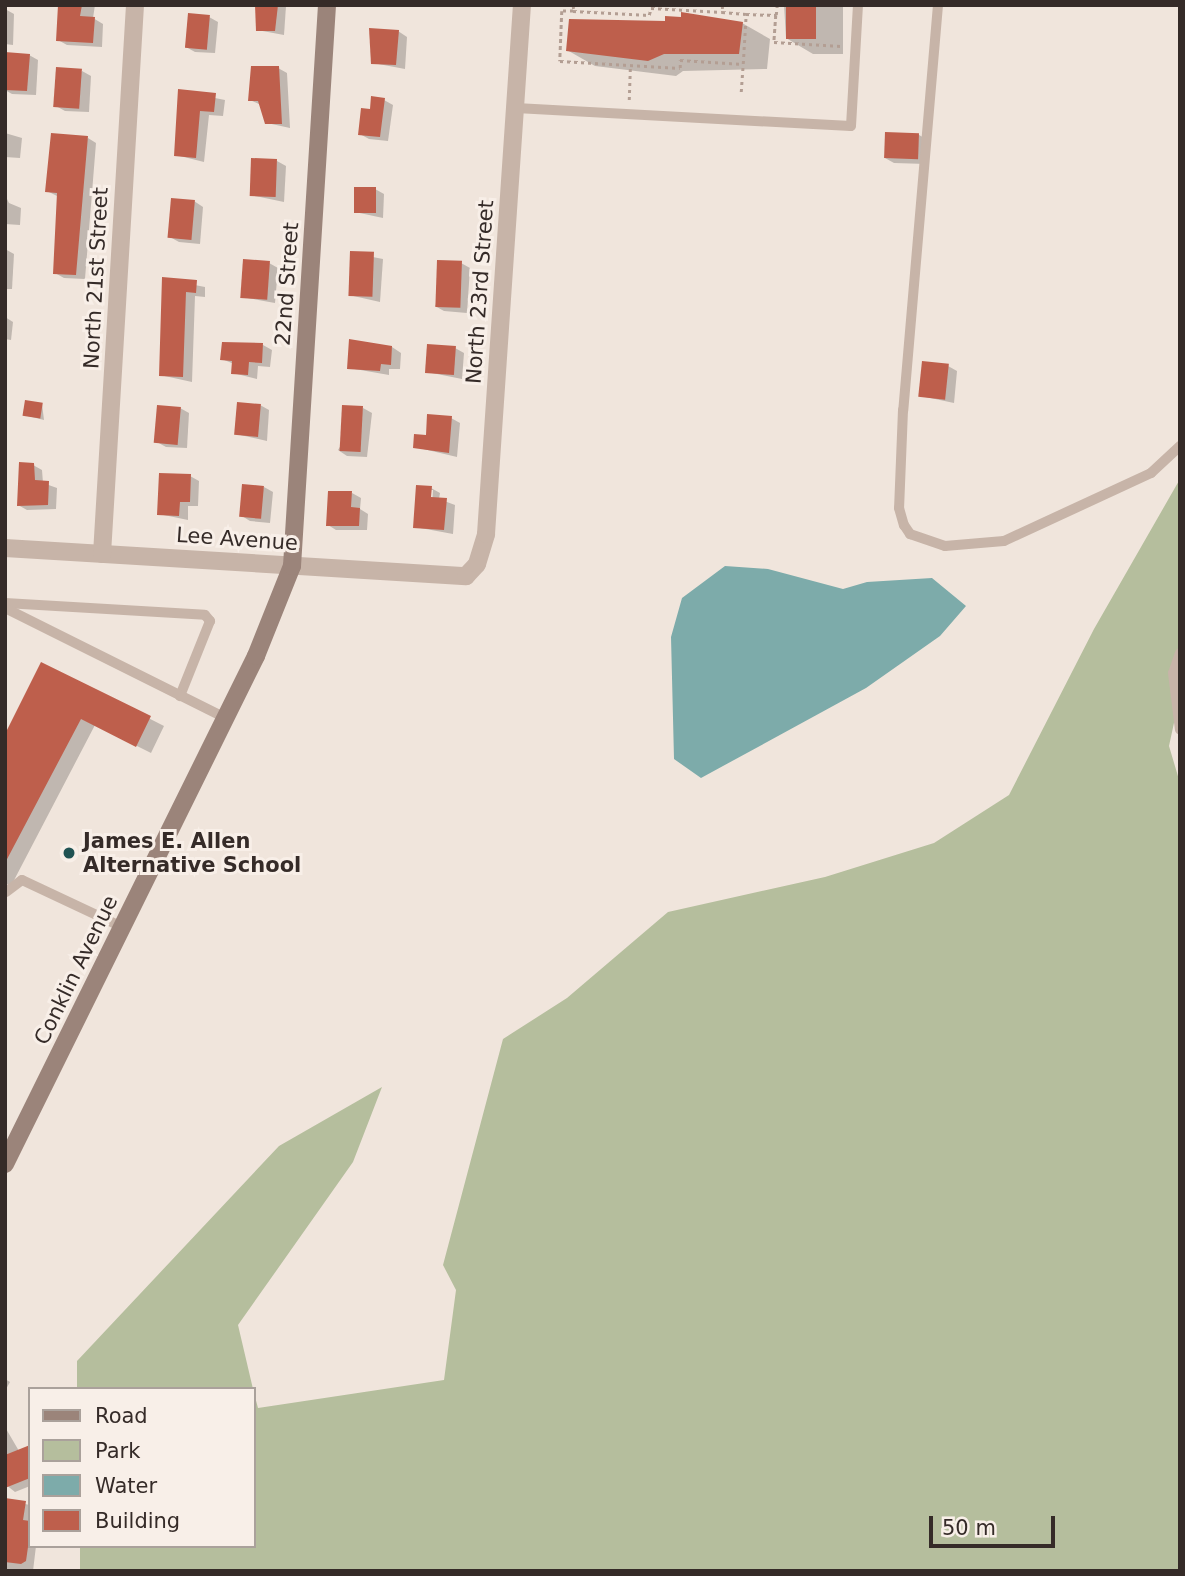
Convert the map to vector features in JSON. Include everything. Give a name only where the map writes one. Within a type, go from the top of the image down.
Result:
[{"type":"street","name":"North 21st Street","points":[[102,554],[135,5]]},
{"type":"street","name":"22nd Street","points":[[292,566],[327,5]]},
{"type":"street","name":"North 23rd Street","points":[[466,576],[477,564],[486,534],[522,5]]},
{"type":"street","name":"Lee Avenue","points":[[5,548],[466,576]]},
{"type":"street","name":"Conklin Avenue","points":[[5,1164],[226,718],[292,566]]},
{"type":"lane","points":[[516,108],[851,126],[858,5]]},
{"type":"lane","points":[[938,5],[903,410],[899,508],[904,525],[910,534],[946,546],[1004,541],[1151,474],[1180,446]]},
{"type":"lane","points":[[5,605],[226,718]]},
{"type":"lane","points":[[5,605],[205,615],[210,621],[180,696]]},
{"type":"lane","points":[[1180,653],[1173,673],[1180,730]]},
{"type":"lane","points":[[6,892],[22,880],[122,927]]},
{"type":"path","points":[[573,11],[574,5]]},
{"type":"path","points":[[722,12],[723,5]]},
{"type":"path","points":[[777,5],[774,42],[855,46]]},
{"type":"path","points":[[743,64],[680,60],[680,68],[560,61],[562,11],[649,15],[651,8],[776,15]]},
{"type":"path","points":[[741,92],[746,14]]},
{"type":"path","points":[[628,114],[629,65]]},
{"type":"green space","points":[[1180,479],[1180,695],[1169,746],[1180,783],[1180,1571],[80,1571],[80,1548],[256,1548],[256,1400],[258,1408],[444,1380],[456,1290],[443,1265],[503,1039],[567,998],[668,912],[825,877],[934,843],[1009,795],[1094,629]]},
{"type":"green space","points":[[382,1087],[353,1162],[238,1325],[253,1387],[77,1387],[77,1361],[279,1146]]},
{"type":"water","points":[[725,566],[768,569],[843,589],[867,582],[932,578],[966,606],[940,636],[866,688],[701,778],[674,759],[671,637],[682,598]]},
{"type":"building","points":[[58,5],[82,5],[80,16],[95,17],[93,43],[56,41]]},
{"type":"building","points":[[255,5],[278,5],[275,31],[256,31]]},
{"type":"building","points":[[786,5],[816,5],[816,39],[786,39]]},
{"type":"building","points":[[681,12],[743,22],[739,54],[664,54],[648,61],[566,51],[569,19],[665,21],[665,16],[681,17]]},
{"type":"building","points":[[188,13],[210,15],[207,50],[185,48]]},
{"type":"building","points":[[369,28],[399,30],[396,65],[371,64]]},
{"type":"building","points":[[5,52],[30,54],[27,91],[5,90]]},
{"type":"building","points":[[251,66],[279,66],[282,124],[265,124],[258,101],[248,101]]},
{"type":"building","points":[[56,67],[82,69],[79,109],[53,107]]},
{"type":"building","points":[[178,89],[216,93],[214,112],[200,111],[196,158],[174,156]]},
{"type":"building","points":[[371,96],[385,98],[380,137],[358,135],[361,108],[370,109]]},
{"type":"building","points":[[885,132],[919,133],[918,159],[884,158]]},
{"type":"building","points":[[51,133],[88,136],[76,275],[53,274],[57,193],[45,192]]},
{"type":"building","points":[[251,158],[277,159],[276,197],[250,196]]},
{"type":"building","points":[[354,187],[376,187],[376,213],[354,213]]},
{"type":"building","points":[[171,198],[195,200],[191,240],[168,238]]},
{"type":"building","points":[[350,251],[374,252],[372,297],[348,296]]},
{"type":"building","points":[[243,259],[270,261],[267,300],[240,298]]},
{"type":"building","points":[[437,260],[462,261],[460,308],[435,307]]},
{"type":"building","points":[[162,277],[197,280],[196,293],[186,292],[183,377],[159,376]]},
{"type":"building","points":[[349,339],[392,346],[391,365],[381,364],[380,371],[347,369]]},
{"type":"building","points":[[222,342],[263,343],[262,363],[249,362],[248,375],[231,374],[232,361],[220,360]]},
{"type":"building","points":[[427,344],[456,346],[454,375],[425,373]]},
{"type":"building","points":[[922,361],[949,364],[945,400],[918,397]]},
{"type":"building","points":[[25,400],[43,403],[40,419],[22,416]]},
{"type":"building","points":[[237,402],[261,404],[258,437],[234,435]]},
{"type":"building","points":[[157,405],[181,407],[178,445],[154,443]]},
{"type":"building","points":[[342,405],[363,406],[361,452],[340,451]]},
{"type":"building","points":[[427,414],[452,416],[449,453],[413,448],[414,434],[426,435]]},
{"type":"building","points":[[19,462],[34,463],[35,480],[49,481],[48,505],[17,506]]},
{"type":"building","points":[[159,473],[191,474],[190,502],[180,502],[179,516],[157,515]]},
{"type":"building","points":[[242,484],[264,486],[261,519],[239,517]]},
{"type":"building","points":[[416,485],[432,486],[431,497],[447,498],[444,530],[413,528]]},
{"type":"building","points":[[328,491],[352,491],[351,507],[360,508],[359,526],[326,526]]},
{"type":"building","points":[[41,662],[151,716],[136,747],[81,719],[5,863],[5,734]]},
{"type":"building","points":[[28,1446],[28,1479],[5,1488],[5,1455]]},
{"type":"building","points":[[5,1498],[26,1501],[23,1520],[28,1521],[26,1561],[21,1564],[5,1562]]},
{"type":"place","name":"James E. Allen Alternative School","points":[[69,853]]}]
